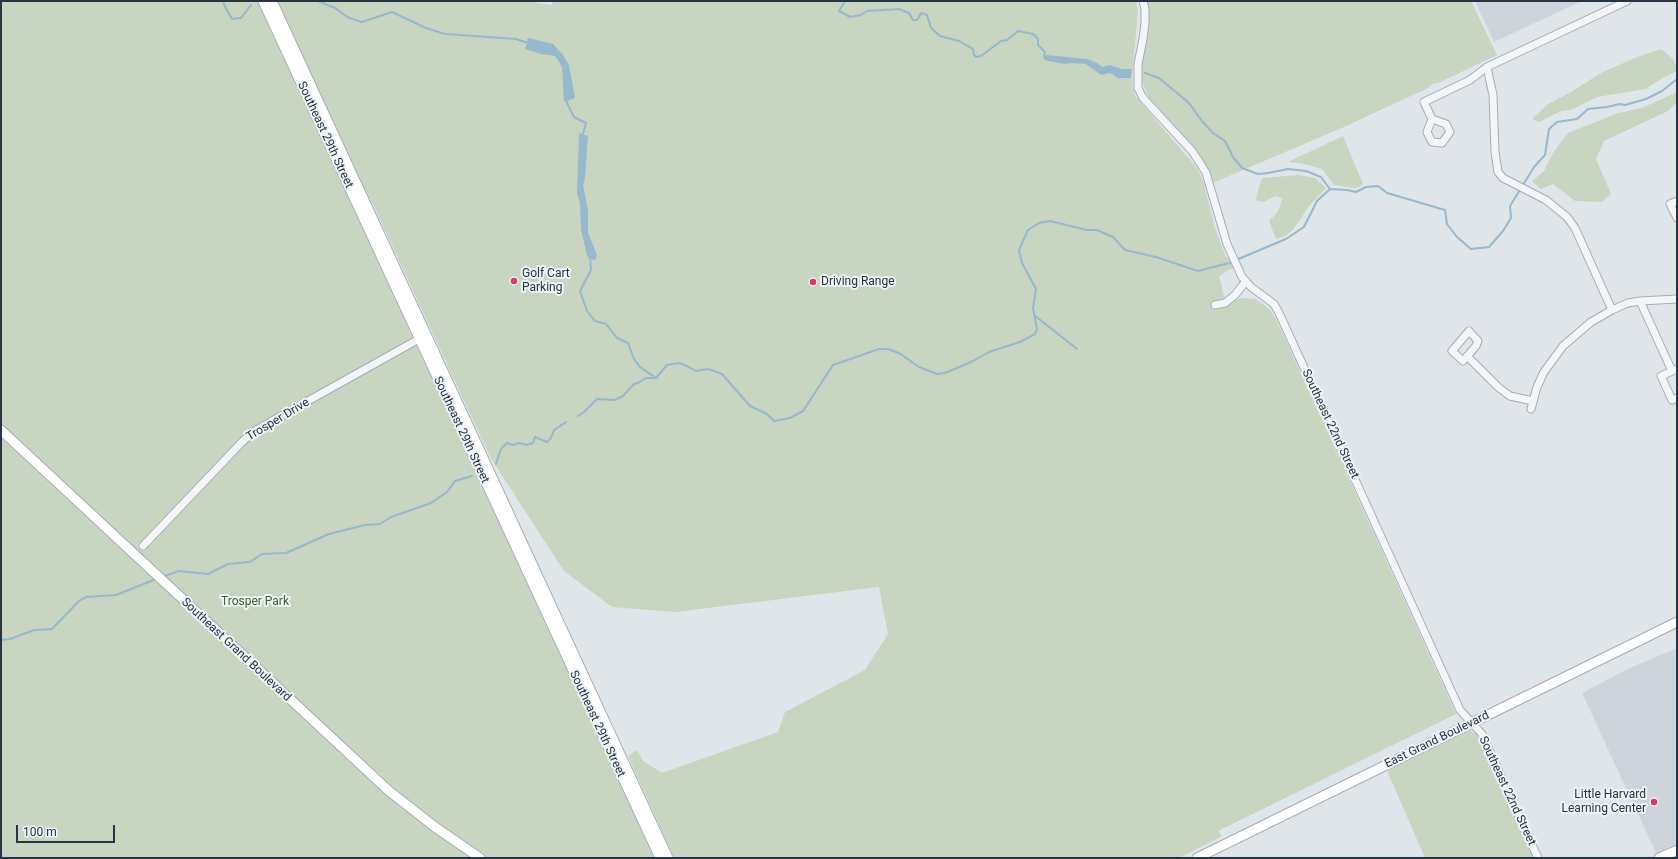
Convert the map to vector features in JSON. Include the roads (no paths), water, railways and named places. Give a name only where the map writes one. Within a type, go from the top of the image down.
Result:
[{"type":"main road","name":"Southeast 29th Street","points":[[263,1],[423,337]]},
{"type":"main road","name":"Southeast 29th Street","points":[[272,1],[660,858]]},
{"type":"main road","name":"Southeast Grand Boulevard","points":[[1,430],[389,791],[435,827],[480,858]]},
{"type":"main road","name":"East Grand Boulevard","points":[[1196,858],[1677,622]]},
{"type":"main road","name":"Southeast 29th Street","points":[[566,648],[668,858]]},
{"type":"main road","points":[[1659,858],[1677,850]]},
{"type":"street","name":"Southeast 22nd Street","points":[[1143,1],[1145,9],[1145,22],[1138,64],[1138,88],[1143,98],[1192,151],[1206,173],[1223,232],[1238,269],[1246,281],[1274,304],[1280,315],[1460,710],[1470,723],[1482,734],[1538,858]]},
{"type":"street","points":[[1432,119],[1424,102],[1470,80],[1487,67],[1626,1]]},
{"type":"street","points":[[1487,67],[1493,95],[1496,165],[1498,172],[1503,178],[1546,200],[1566,217],[1575,228],[1612,310]]},
{"type":"street","points":[[1677,201],[1670,204],[1677,218]]},
{"type":"street","points":[[1215,306],[1224,303],[1235,295],[1246,281]]},
{"type":"street","points":[[1531,409],[1537,387],[1544,372],[1563,346],[1591,322],[1628,303],[1677,299]]},
{"type":"street","points":[[1640,301],[1674,370],[1661,376],[1672,400],[1677,398]]},
{"type":"street","name":"Trosper Drive","points":[[143,546],[237,447],[256,430],[423,337]]},
{"type":"street","points":[[1467,356],[1498,387],[1510,396],[1533,401]]},
{"type":"water","points":[[528,38],[553,44],[563,55],[569,65],[575,98],[564,102],[562,67],[555,56],[541,54],[525,49]]},
{"type":"water","points":[[1046,55],[1087,59],[1102,67],[1110,65],[1122,69],[1132,69],[1131,78],[1118,78],[1110,73],[1101,75],[1086,64],[1064,64],[1044,60]]},
{"type":"water","points":[[579,133],[588,136],[583,185],[588,210],[588,233],[597,255],[595,260],[589,259],[587,255],[581,230],[580,203],[577,194]]},
{"type":"waterway","points":[[223,1],[232,19],[241,18],[251,5]]},
{"type":"waterway","points":[[318,1],[335,8],[349,18],[362,22],[392,12],[426,28],[445,34],[516,39],[528,43]]},
{"type":"waterway","points":[[845,1],[839,11],[850,17],[861,15],[867,11],[899,9],[909,13],[913,20],[917,20],[921,13],[927,15],[931,28],[940,36],[959,41],[973,49],[976,57],[981,56],[1001,41],[1007,40],[1018,31],[1033,34],[1038,39],[1038,45],[1045,52],[1044,57],[1046,58]]},
{"type":"waterway","points":[[1145,73],[1159,78],[1189,103],[1213,133],[1225,141],[1233,157],[1242,168],[1258,174],[1288,169],[1306,171],[1321,177],[1330,189]]},
{"type":"waterway","points":[[1236,260],[1286,239],[1304,227],[1317,201],[1330,189],[1356,192],[1366,187],[1378,186],[1387,193],[1445,210],[1447,224],[1457,237],[1471,249],[1489,247],[1503,231],[1511,218],[1510,206],[1534,167],[1545,155],[1549,129],[1557,122],[1577,119],[1588,109],[1620,104],[1625,105],[1646,99],[1662,91],[1677,79]]},
{"type":"waterway","points":[[566,99],[574,117],[586,123],[582,137]]},
{"type":"waterway","points":[[656,378],[667,365],[679,363],[696,371],[708,369],[717,372],[722,374],[750,406],[767,414],[774,421],[790,418],[803,411],[833,365],[879,349],[888,349],[899,353],[919,367],[937,374],[945,373],[971,362],[989,352],[1020,342],[1035,334],[1037,329],[1033,308],[1036,289],[1022,263],[1019,250],[1028,230],[1039,223],[1050,221],[1087,230],[1097,230],[1113,237],[1125,250],[1156,257],[1198,271],[1233,262]]},
{"type":"waterway","points":[[590,256],[591,270],[580,291],[587,311],[595,321],[606,324],[617,338],[628,343],[634,359],[640,367],[656,378]]},
{"type":"waterway","points":[[1034,315],[1077,349]]},
{"type":"waterway","points":[[578,416],[597,399],[615,400],[623,396],[634,384],[646,378],[655,378]]},
{"type":"waterway","points":[[496,464],[501,449],[507,443],[513,445],[519,443],[527,445],[533,443],[535,437],[547,442],[551,438],[554,430],[566,422]]},
{"type":"waterway","points":[[162,577],[179,571],[208,574],[228,564],[250,562],[262,554],[286,553],[329,534],[365,525],[380,524],[391,517],[431,503],[447,492],[455,481],[472,476]]},
{"type":"waterway","points":[[1,640],[10,639],[34,630],[52,629],[79,601],[86,597],[116,595],[156,579]]},
{"type":"place","name":"Golf Cart Parking","points":[[514,281]]},
{"type":"place","name":"Driving Range","points":[[813,282]]},
{"type":"place","name":"Little Harvard Learning Center","points":[[1654,802]]},
{"type":"park label","name":"Trosper Park","points":[[255,602]]}]
